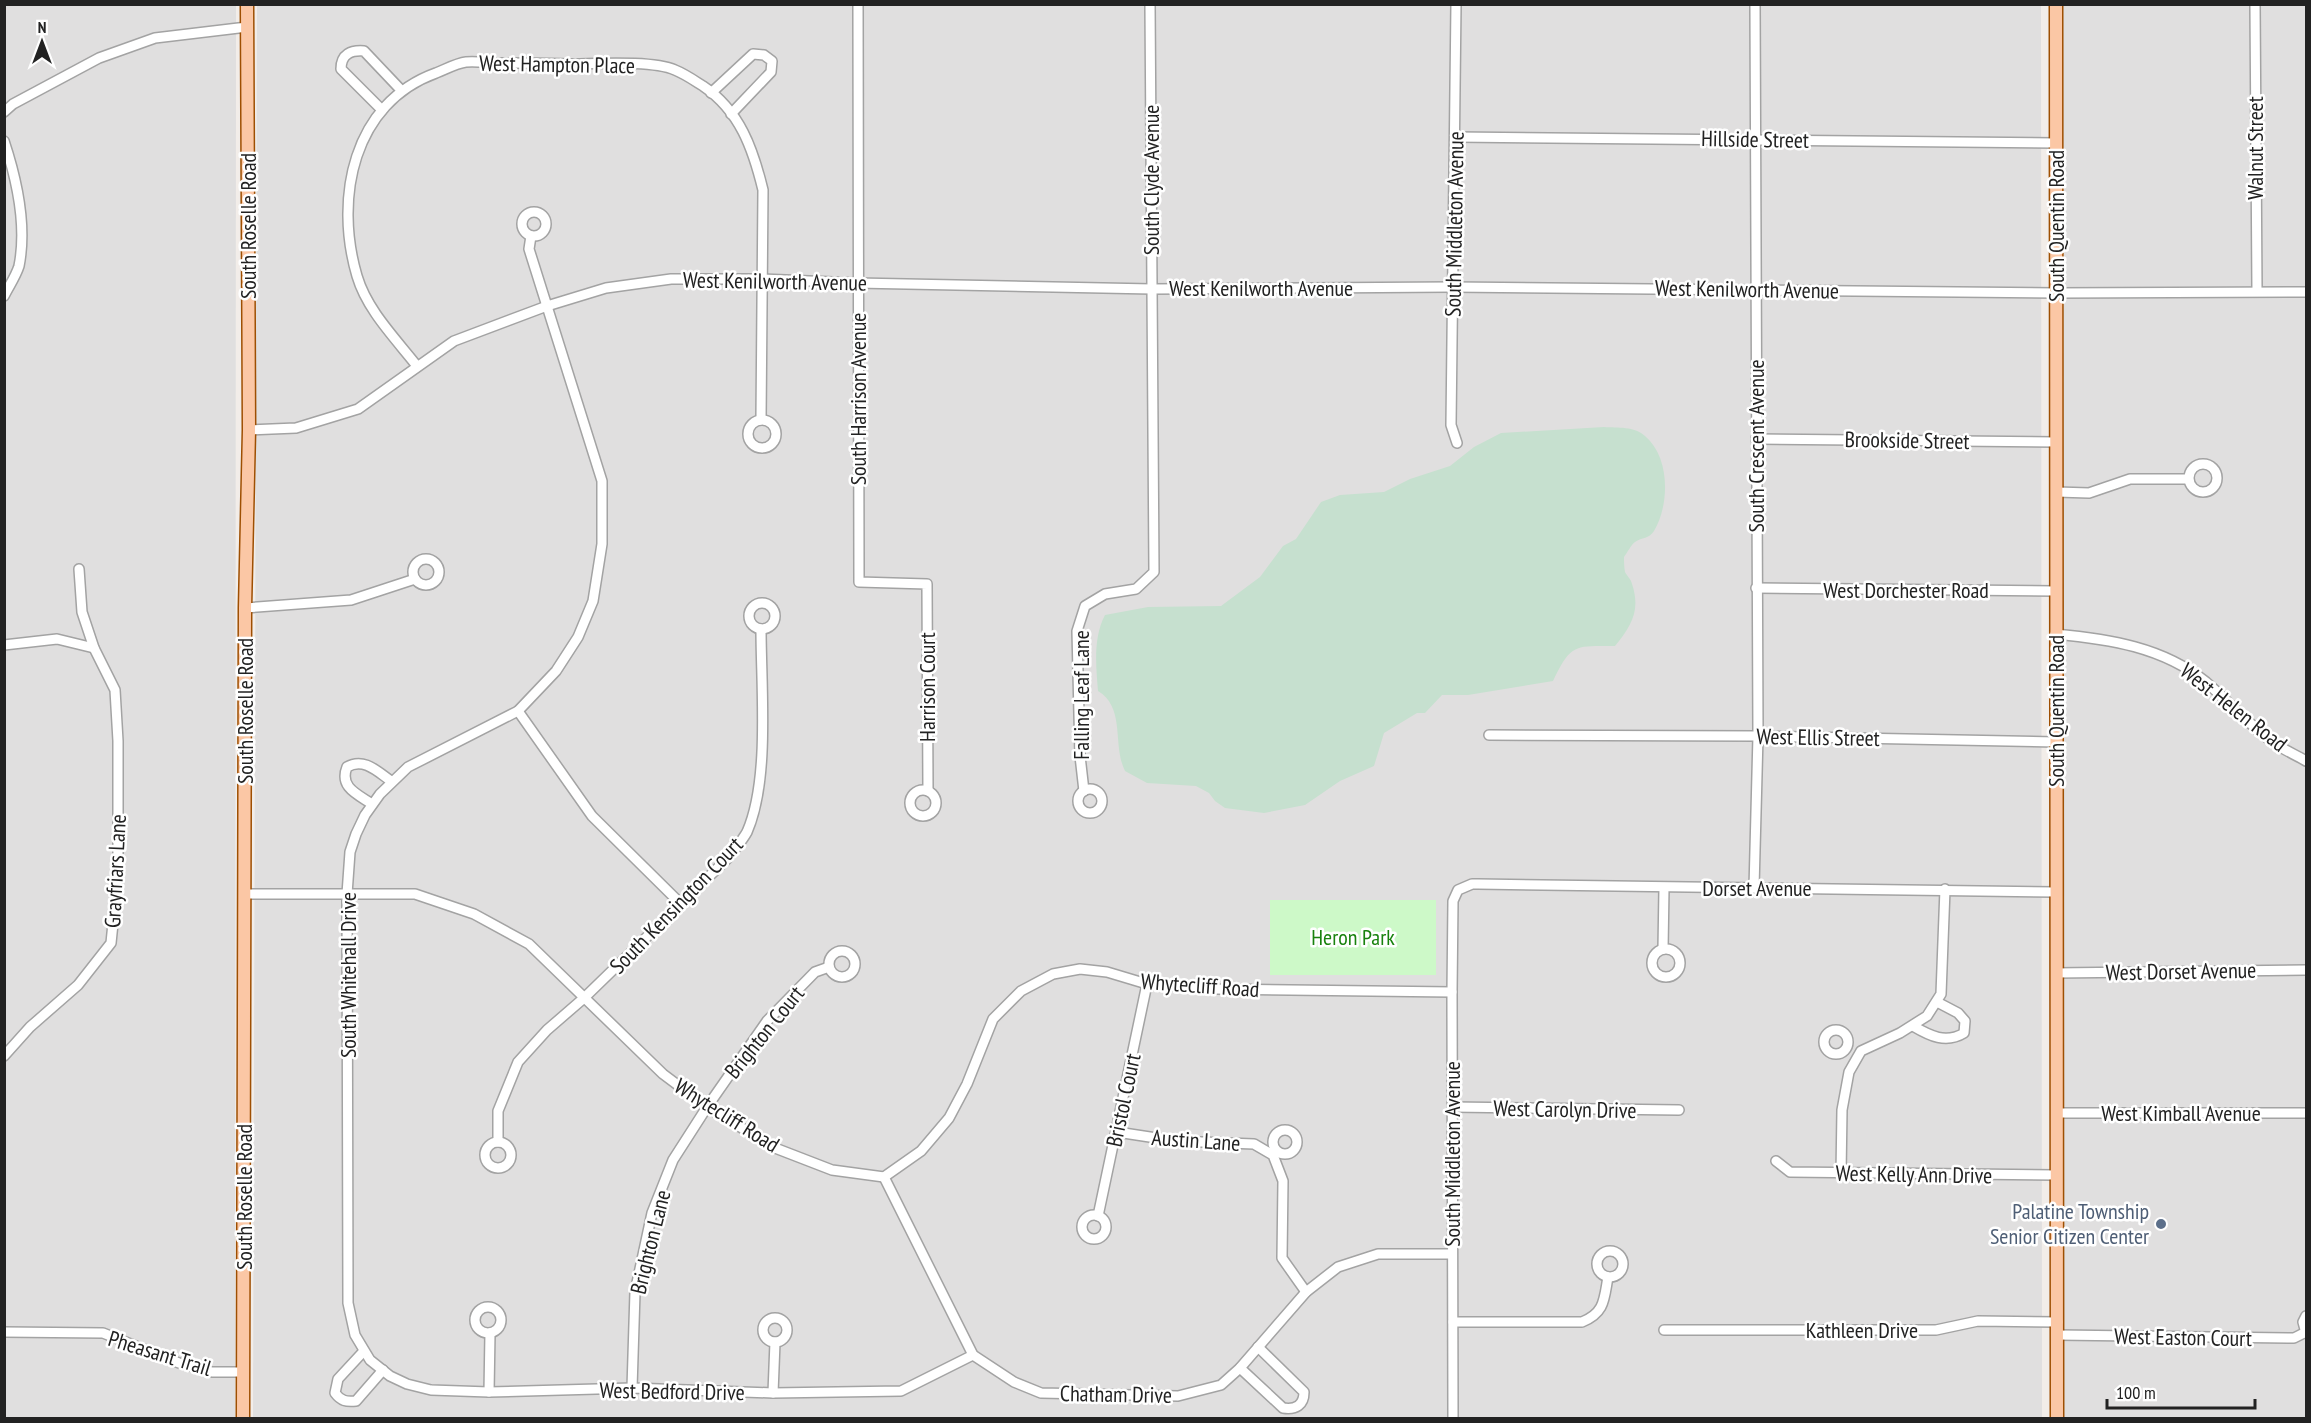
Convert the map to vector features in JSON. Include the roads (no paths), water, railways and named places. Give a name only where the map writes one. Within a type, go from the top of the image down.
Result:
[{"type":"main road","name":"South Roselle Road","points":[[243,1419],[245,608],[249,430],[247,4]]},
{"type":"main road","name":"South Quentin Road","points":[[2056,4],[2057,1419]]},
{"type":"street","name":"South Harrison Avenue","points":[[858,4],[859,582],[927,584]]},
{"type":"street","name":"South Clyde Avenue","points":[[1150,4],[1154,572]]},
{"type":"street","name":"South Middleton Avenue","points":[[1456,4],[1451,425],[1457,443]]},
{"type":"street","name":"South Crescent Avenue","points":[[1754,888],[1758,736],[1755,4]]},
{"type":"street","name":"Walnut Street","points":[[2254,4],[2257,291]]},
{"type":"street","points":[[4,112],[12,104],[99,58],[155,38],[247,27]]},
{"type":"street","points":[[382,110],[340,69],[340,62],[345,54],[364,51],[402,90]]},
{"type":"street","points":[[711,93],[753,54],[764,55],[772,61],[771,72],[731,114]]},
{"type":"street","name":"West Hampton Place","points":[[417,366],[376,315],[357,277],[349,234],[349,192],[356,155],[374,120],[382,110],[402,90],[421,78],[465,62],[638,64],[674,69],[711,93],[741,127],[754,153],[763,190],[761,420]]},
{"type":"street","name":"Hillside Street","points":[[1455,137],[2055,143]]},
{"type":"street","points":[[4,141],[13,172],[21,218],[22,239],[18,268],[4,296]]},
{"type":"street","name":"South Whitehall Drive","points":[[363,1352],[354,1335],[348,1304],[347,894],[350,852],[356,834],[372,804],[392,781],[419,760],[518,711],[556,671],[578,637],[593,601],[602,544],[602,481],[529,249],[531,236]]},
{"type":"street","name":"West Kenilworth Avenue","points":[[249,430],[296,428],[358,409],[454,341],[547,306],[606,288],[671,279],[761,279],[857,284],[1152,289],[1452,287],[2057,293],[2307,291]]},
{"type":"street","name":"Brookside Street","points":[[1756,439],[2057,442]]},
{"type":"street","points":[[2057,492],[2089,493],[2130,479],[2188,479]]},
{"type":"street","name":"Grayfriars Lane","points":[[4,1056],[30,1027],[78,985],[111,943],[118,874],[116,700],[115,690],[94,648],[82,612],[79,569]]},
{"type":"street","name":"Falling Leaf Lane","points":[[1084,791],[1080,756],[1077,631],[1085,606],[1105,594],[1136,589],[1154,572]]},
{"type":"street","points":[[245,608],[351,600],[415,579]]},
{"type":"street","name":"Harrison Court","points":[[927,584],[928,790]]},
{"type":"street","name":"West Dorchester Road","points":[[1756,588],[2055,591]]},
{"type":"street","name":"South Kensington Court","points":[[498,1142],[498,1111],[518,1062],[547,1030],[584,998],[728,858],[746,833],[754,808],[762,764],[761,629]]},
{"type":"street","name":"West Helen Road","points":[[2055,634],[2096,638],[2153,651],[2181,665],[2205,682],[2275,743],[2307,761]]},
{"type":"street","points":[[4,645],[57,639],[94,648]]},
{"type":"street","points":[[518,711],[592,816],[681,904]]},
{"type":"street","name":"West Ellis Street","points":[[1489,735],[1758,736],[2056,742]]},
{"type":"street","points":[[372,804],[347,786],[344,779],[347,767],[354,763],[367,764],[392,781]]},
{"type":"street","name":"Dorset Avenue","points":[[1458,890],[1472,884],[2056,892]]},
{"type":"street","points":[[1663,949],[1664,888]]},
{"type":"street","points":[[1841,1173],[1842,1110],[1849,1072],[1861,1051],[1913,1026],[1927,1016],[1941,994],[1945,889]]},
{"type":"street","name":"South Middleton Avenue","points":[[1454,1419],[1452,992],[1453,901],[1458,890]]},
{"type":"street","name":"Whytecliff Road","points":[[245,894],[415,894],[474,914],[529,944],[663,1074],[706,1107],[775,1148],[832,1170],[884,1178],[921,1151],[949,1118],[967,1084],[993,1019],[1021,991],[1053,974],[1080,969],[1107,972],[1147,984],[1215,989],[1452,992]]},
{"type":"street","name":"Brighton Court","points":[[706,1107],[767,1021],[815,972],[829,967]]},
{"type":"street","name":"West Dorset Avenue","points":[[2056,973],[2307,970]]},
{"type":"street","name":"Bristol Court","points":[[1098,1216],[1147,984]]},
{"type":"street","points":[[1913,1026],[1930,1036],[1940,1038],[1956,1038],[1964,1033],[1965,1021],[1958,1013],[1937,1002]]},
{"type":"street","points":[[1846,1050],[1857,1059]]},
{"type":"street","name":"Brighton Lane","points":[[632,1388],[635,1292],[652,1213],[673,1160],[706,1107]]},
{"type":"street","name":"West Carolyn Drive","points":[[1452,1107],[1679,1110]]},
{"type":"street","name":"West Kimball Avenue","points":[[2056,1113],[2307,1113]]},
{"type":"street","name":"Austin Lane","points":[[1117,1132],[1176,1141],[1254,1143],[1275,1153],[1283,1181],[1282,1257],[1306,1292]]},
{"type":"street","name":"West Kelly Ann Drive","points":[[1776,1161],[1790,1172],[2056,1175]]},
{"type":"street","name":"Chatham Drive","points":[[884,1178],[973,1355],[1014,1382],[1041,1393],[1178,1396],[1221,1385],[1240,1368],[1306,1292],[1338,1267],[1378,1254],[1452,1254]]},
{"type":"street","points":[[1452,1322],[1582,1322],[1593,1318],[1602,1308],[1608,1277]]},
{"type":"street","name":"West Easton Court","points":[[2058,1335],[2294,1338],[2306,1333],[2303,1322],[2307,1316]]},
{"type":"street","name":"Kathleen Drive","points":[[1665,1330],[1936,1330],[1978,1321],[2058,1322]]},
{"type":"street","name":"Pheasant Trail","points":[[4,1332],[103,1334],[179,1363],[212,1372],[243,1372]]},
{"type":"street","points":[[489,1392],[490,1333]]},
{"type":"street","points":[[773,1393],[775,1342]]},
{"type":"street","points":[[1240,1368],[1283,1408],[1290,1410],[1299,1407],[1304,1399],[1304,1392],[1258,1347]]},
{"type":"street","points":[[363,1352],[338,1379],[335,1393],[339,1399],[345,1402],[356,1401],[383,1370]]},
{"type":"street","name":"West Bedford Drive","points":[[363,1352],[390,1376],[418,1388],[489,1392],[632,1388],[773,1393],[901,1391],[973,1355]]},
{"type":"place","name":"Palatine Township Senior Citizen Center","points":[[2161,1224]]},
{"type":"park label","name":"Heron Park","points":[[1353,937]]}]
